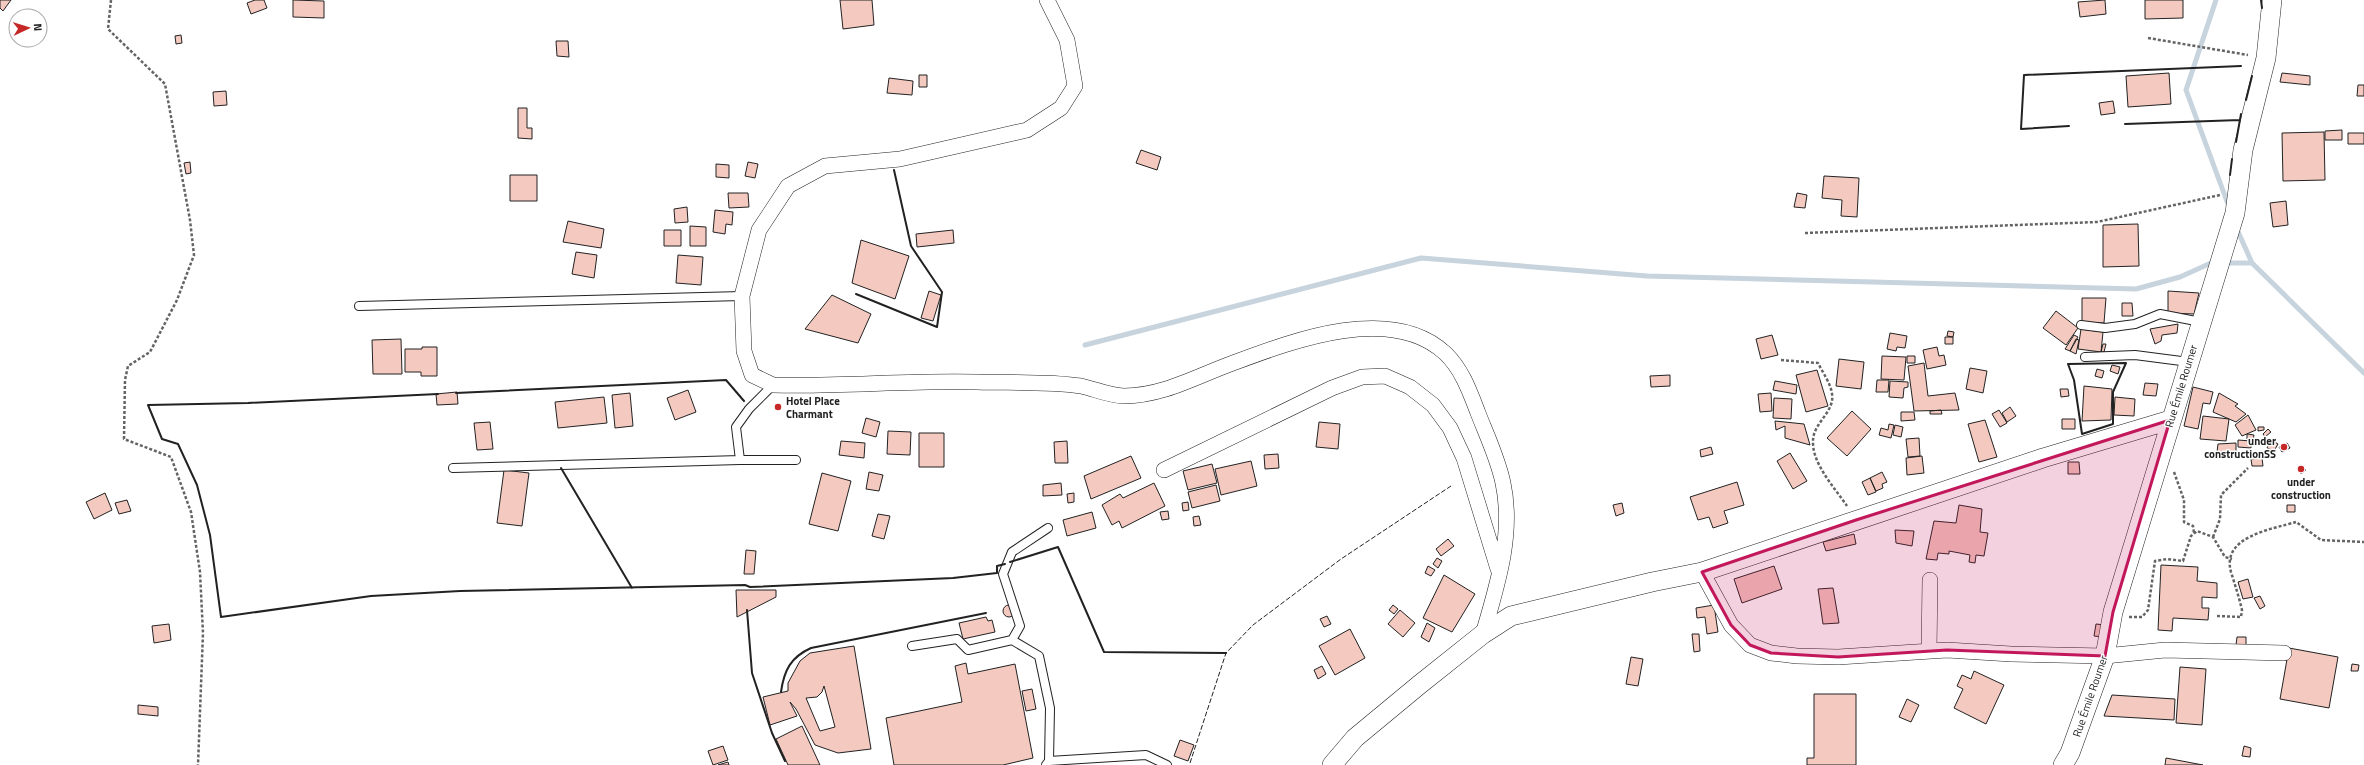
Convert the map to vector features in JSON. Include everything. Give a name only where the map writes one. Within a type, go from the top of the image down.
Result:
[{"type":"street","points":[[1047,0],[1067,40],[1075,86],[1061,108],[1027,130],[900,159],[826,166],[788,186],[760,230],[742,296],[744,352],[752,375],[774,385],[954,381],[1079,386],[1123,396],[1175,388],[1232,363],[1334,331],[1369,327],[1399,331],[1425,340],[1444,352],[1460,372],[1473,399],[1503,484],[1507,519],[1500,576],[1483,634]]},
{"type":"street","name":"Rue Émile Roumer","points":[[2063,765],[2070,753],[2105,656],[2113,612],[2170,420],[2235,213],[2243,150],[2266,58],[2272,0]]},
{"type":"street","points":[[1164,470],[1332,388],[1362,376],[1385,376],[1410,387],[1433,405],[1450,428],[1464,458],[1500,576]]},
{"type":"street","points":[[1332,765],[1355,738],[1483,634],[1511,616],[1652,582],[1702,572],[2044,458],[2170,420]]},
{"type":"street","points":[[1702,572],[1731,625],[1750,645],[1771,653],[1797,656],[1838,657],[1929,652],[2105,656],[2165,650],[2284,653]]},
{"type":"street","points":[[1929,652],[1930,580]]},
{"type":"lane","points":[[360,306],[742,296]]},
{"type":"lane","points":[[2082,325],[2105,328],[2135,324],[2160,314],[2201,322]]},
{"type":"lane","points":[[2085,357],[2135,355],[2189,362]]},
{"type":"lane","points":[[740,460],[736,427],[749,409],[774,385]]},
{"type":"lane","points":[[453,468],[740,460],[796,460]]},
{"type":"lane","points":[[1012,640],[1020,626],[1003,574],[1012,552],[1048,528]]},
{"type":"lane","points":[[912,646],[957,639],[968,650],[1012,640],[1039,656],[1050,708],[1048,763],[1146,755],[1167,765]]},
{"type":"path","points":[[111,0],[108,29],[165,84],[191,227],[194,254],[177,300],[150,352],[128,366],[125,380],[124,439],[171,456],[191,512],[200,572],[203,633],[198,765]]},
{"type":"path","points":[[2148,38],[2266,58]]},
{"type":"path","points":[[1805,233],[2098,222],[2226,194]]},
{"type":"path","points":[[1781,360],[1818,364],[1827,379],[1832,395],[1830,408],[1817,424],[1813,441],[1815,457],[1856,520]]},
{"type":"path","points":[[2158,464],[2175,473],[2184,500],[2184,522],[2193,526],[2194,534]]},
{"type":"path","points":[[2213,537],[2220,519],[2220,495],[2248,468]]},
{"type":"path","points":[[2217,616],[2241,617],[2242,610],[2231,572],[2232,559],[2239,542],[2259,533],[2296,522],[2321,540],[2364,542]]},
{"type":"path","points":[[2113,612],[2125,616],[2142,617],[2148,610],[2156,560],[2183,560],[2191,536],[2197,531],[2213,537],[2225,557],[2232,559]]},
{"type":"highlighted area","points":[[2170,420],[2113,612],[2105,656],[1947,650],[1838,657],[1771,653],[1750,645],[1731,625],[1702,572],[1856,520]]},
{"type":"building","points":[[0,0],[11,0],[3,11],[0,8]]},
{"type":"building","points":[[255,0],[264,0],[267,8],[251,14],[247,3]]},
{"type":"building","points":[[293,0],[324,1],[324,18],[293,17]]},
{"type":"building","points":[[840,0],[872,0],[874,25],[843,29]]},
{"type":"building","points":[[2105,0],[2106,14],[2080,17],[2078,2]]},
{"type":"building","points":[[2145,0],[2183,0],[2183,18],[2145,19]]},
{"type":"building","points":[[181,35],[182,43],[176,44],[175,36]]},
{"type":"building","points":[[556,41],[568,41],[569,57],[557,56]]},
{"type":"building","points":[[2169,73],[2171,104],[2128,107],[2126,76]]},
{"type":"building","points":[[2282,73],[2310,76],[2310,85],[2280,82]]},
{"type":"building","points":[[919,75],[927,75],[927,87],[919,87]]},
{"type":"building","points":[[889,78],[913,81],[912,95],[887,93]]},
{"type":"building","points":[[2358,85],[2364,85],[2364,96],[2357,96]]},
{"type":"building","points":[[226,91],[227,105],[214,106],[213,92]]},
{"type":"building","points":[[2113,101],[2115,113],[2101,115],[2099,103]]},
{"type":"building","points":[[518,108],[527,108],[527,128],[532,128],[532,139],[518,138]]},
{"type":"building","points":[[2342,130],[2342,140],[2325,140],[2325,131]]},
{"type":"building","points":[[2324,132],[2325,180],[2283,181],[2282,133]]},
{"type":"building","points":[[2348,133],[2364,133],[2364,144],[2348,144]]},
{"type":"building","points":[[1141,150],[1161,157],[1157,170],[1136,163]]},
{"type":"building","points":[[190,162],[191,173],[186,174],[184,163]]},
{"type":"building","points":[[748,162],[758,164],[755,178],[745,176]]},
{"type":"building","points":[[716,164],[729,165],[729,178],[716,177]]},
{"type":"building","points":[[510,175],[537,175],[537,201],[510,201]]},
{"type":"building","points":[[1824,176],[1859,178],[1857,217],[1841,216],[1842,200],[1822,198]]},
{"type":"building","points":[[728,193],[748,193],[749,207],[729,208]]},
{"type":"building","points":[[1797,193],[1807,195],[1805,208],[1794,207]]},
{"type":"building","points":[[2286,201],[2288,225],[2273,227],[2270,203]]},
{"type":"building","points":[[687,207],[688,222],[675,223],[674,209]]},
{"type":"building","points":[[715,210],[733,212],[732,225],[726,224],[725,234],[713,232]]},
{"type":"building","points":[[568,221],[604,229],[601,248],[563,242]]},
{"type":"building","points":[[2138,224],[2139,266],[2103,267],[2103,225]]},
{"type":"building","points":[[690,226],[706,227],[706,246],[690,246]]},
{"type":"building","points":[[664,230],[681,230],[681,246],[664,246]]},
{"type":"building","points":[[953,230],[954,243],[917,247],[916,234]]},
{"type":"building","points":[[861,240],[909,256],[895,299],[852,283]]},
{"type":"building","points":[[576,252],[597,255],[594,278],[572,274]]},
{"type":"building","points":[[678,255],[703,257],[701,285],[676,283]]},
{"type":"building","points":[[929,291],[941,295],[933,321],[921,318]]},
{"type":"building","points":[[2168,291],[2199,293],[2194,314],[2168,313]]},
{"type":"building","points":[[832,295],[871,314],[858,343],[805,329]]},
{"type":"building","points":[[2082,298],[2106,298],[2104,323],[2082,322]]},
{"type":"building","points":[[2122,303],[2132,303],[2133,316],[2122,316]]},
{"type":"building","points":[[2056,311],[2078,328],[2066,345],[2043,328]]},
{"type":"building","points":[[2178,324],[2177,333],[2162,335],[2161,341],[2155,344],[2150,329]]},
{"type":"building","points":[[2081,329],[2103,332],[2101,352],[2078,349]]},
{"type":"building","points":[[1948,331],[1954,332],[1953,337],[1947,336]]},
{"type":"building","points":[[1890,333],[1907,336],[1905,348],[1897,347],[1896,351],[1887,349]]},
{"type":"building","points":[[1772,335],[1778,355],[1761,359],[1756,339]]},
{"type":"building","points":[[2074,335],[2078,337],[2070,351],[2065,349]]},
{"type":"building","points":[[1945,337],[1953,337],[1953,344],[1945,344]]},
{"type":"building","points":[[401,339],[402,374],[373,374],[372,340]]},
{"type":"building","points":[[2076,339],[2079,340],[2076,354],[2070,351]]},
{"type":"building","points":[[2103,344],[2106,344],[2104,352],[2101,352]]},
{"type":"building","points":[[422,347],[437,347],[437,376],[421,376],[421,372],[405,372],[405,349],[422,349]]},
{"type":"building","points":[[1937,347],[1939,356],[1944,355],[1946,365],[1927,369],[1923,350]]},
{"type":"building","points":[[1882,356],[1906,357],[1904,380],[1881,379]]},
{"type":"building","points":[[1907,356],[1915,356],[1915,363],[1907,363]]},
{"type":"building","points":[[1839,359],[1864,362],[1861,389],[1836,386]]},
{"type":"building","points":[[1924,363],[1928,396],[1955,393],[1959,410],[1914,411],[1908,366]]},
{"type":"building","points":[[2112,365],[2120,367],[2118,374],[2110,371]]},
{"type":"building","points":[[1970,368],[1987,371],[1983,393],[1966,389]]},
{"type":"building","points":[[2097,369],[2104,371],[2102,378],[2095,376]]},
{"type":"building","points":[[1817,370],[1828,406],[1806,412],[1796,375]]},
{"type":"building","points":[[1670,375],[1670,386],[1651,387],[1650,376]]},
{"type":"building","points":[[1877,380],[1889,380],[1888,392],[1876,392]]},
{"type":"building","points":[[1775,381],[1797,385],[1796,394],[1773,390]]},
{"type":"building","points":[[1890,381],[1908,382],[1908,387],[1904,388],[1903,398],[1889,397]]},
{"type":"building","points":[[2145,383],[2158,384],[2156,396],[2143,395]]},
{"type":"building","points":[[2084,386],[2112,389],[2111,420],[2082,421]]},
{"type":"building","points":[[2193,387],[2213,392],[2210,404],[2203,403],[2198,429],[2184,426]]},
{"type":"building","points":[[2060,389],[2068,389],[2069,396],[2061,397]]},
{"type":"building","points":[[688,390],[696,412],[675,420],[667,398]]},
{"type":"building","points":[[457,392],[458,404],[437,405],[436,394]]},
{"type":"building","points":[[630,393],[633,426],[615,428],[612,395]]},
{"type":"building","points":[[1771,393],[1772,411],[1760,412],[1758,394]]},
{"type":"building","points":[[2219,393],[2238,404],[2235,406],[2246,414],[2236,422],[2213,412]]},
{"type":"building","points":[[604,397],[607,423],[558,428],[555,402]]},
{"type":"building","points":[[2115,397],[2135,399],[2134,416],[2114,415]]},
{"type":"building","points":[[1774,398],[1792,399],[1791,419],[1773,418]]},
{"type":"building","points":[[2010,407],[2016,416],[2007,422],[2002,413]]},
{"type":"building","points":[[1941,410],[1942,414],[1930,414],[1930,411]]},
{"type":"building","points":[[1999,410],[2007,423],[2000,427],[1992,414]]},
{"type":"building","points":[[1852,411],[1871,429],[1847,456],[1827,438]]},
{"type":"building","points":[[1901,412],[1914,412],[1915,420],[1901,421]]},
{"type":"building","points":[[2248,415],[2256,430],[2242,436],[2235,425]]},
{"type":"building","points":[[2203,416],[2229,419],[2226,441],[2200,439]]},
{"type":"building","points":[[866,418],[880,422],[876,437],[862,433]]},
{"type":"building","points":[[2062,419],[2075,419],[2075,429],[2062,429]]},
{"type":"building","points":[[1985,420],[1997,457],[1979,462],[1968,424]]},
{"type":"building","points":[[1775,421],[1804,424],[1810,445],[1785,438],[1785,426],[1776,430]]},
{"type":"building","points":[[490,422],[493,449],[477,450],[474,423]]},
{"type":"building","points":[[1319,422],[1340,424],[1338,449],[1316,447]]},
{"type":"building","points":[[1889,424],[1894,425],[1891,438],[1879,435],[1881,428],[1888,430]]},
{"type":"building","points":[[1895,425],[1903,427],[1901,437],[1893,435]]},
{"type":"building","points":[[2258,427],[2264,427],[2264,430],[2258,431]]},
{"type":"building","points":[[2268,429],[2271,432],[2265,437],[2263,434]]},
{"type":"building","points":[[888,431],[911,432],[910,455],[887,454]]},
{"type":"building","points":[[919,433],[944,433],[944,467],[919,467]]},
{"type":"building","points":[[2247,434],[2254,435],[2253,440],[2247,439]]},
{"type":"building","points":[[1919,438],[1920,456],[1908,457],[1906,439]]},
{"type":"building","points":[[2238,440],[2251,441],[2251,448],[2238,447]]},
{"type":"building","points":[[2271,440],[2278,444],[2274,451],[2267,448]]},
{"type":"building","points":[[841,441],[865,443],[864,458],[839,455]]},
{"type":"building","points":[[1067,441],[1068,463],[1055,463],[1054,442]]},
{"type":"building","points":[[2236,443],[2236,452],[2217,452],[2218,444]]},
{"type":"building","name":"under constructionSS","points":[[2287,443],[2290,448],[2282,452],[2279,447]]},
{"type":"building","points":[[1711,447],[1713,454],[1701,457],[1700,450]]},
{"type":"building","points":[[1790,453],[1807,481],[1793,489],[1777,461]]},
{"type":"building","points":[[1278,454],[1279,468],[1265,469],[1264,455]]},
{"type":"building","points":[[1131,456],[1141,478],[1091,499],[1084,476]]},
{"type":"building","points":[[1922,456],[1924,473],[1907,475],[1906,458]]},
{"type":"building","points":[[2262,458],[2263,466],[2252,466],[2251,459]]},
{"type":"building","points":[[1251,461],[1257,486],[1221,495],[1215,469]]},
{"type":"building","points":[[2068,462],[2079,462],[2080,474],[2068,474]]},
{"type":"building","points":[[1212,464],[1217,483],[1188,490],[1183,471]]},
{"type":"building","name":"under construction","points":[[2301,465],[2306,470],[2301,474],[2297,468]]},
{"type":"building","points":[[504,470],[529,473],[522,526],[497,523]]},
{"type":"building","points":[[869,472],[883,475],[879,491],[866,489]]},
{"type":"building","points":[[1882,472],[1887,482],[1882,484],[1883,488],[1876,491],[1870,478]]},
{"type":"building","points":[[822,473],[851,481],[838,531],[809,524]]},
{"type":"building","points":[[1870,478],[1876,492],[1868,495],[1862,482]]},
{"type":"building","points":[[1737,482],[1744,505],[1724,511],[1728,523],[1713,528],[1709,517],[1698,520],[1690,497]]},
{"type":"building","points":[[1061,483],[1062,495],[1043,496],[1043,485]]},
{"type":"building","points":[[1154,483],[1165,506],[1122,528],[1119,521],[1112,525],[1102,505],[1120,494],[1123,498]]},
{"type":"building","points":[[1216,485],[1220,501],[1192,508],[1188,492]]},
{"type":"building","points":[[105,493],[112,510],[94,519],[86,502]]},
{"type":"building","points":[[1074,493],[1074,502],[1068,503],[1067,494]]},
{"type":"building","points":[[127,500],[131,511],[119,514],[115,503]]},
{"type":"building","points":[[1188,502],[1189,510],[1183,511],[1182,503]]},
{"type":"building","points":[[1622,503],[1624,513],[1616,516],[1613,505]]},
{"type":"building","points":[[1959,505],[1982,509],[1980,532],[1988,533],[1984,556],[1976,555],[1975,563],[1969,562],[1970,555],[1949,551],[1949,554],[1938,553],[1937,560],[1926,559],[1934,521],[1956,523]]},
{"type":"building","points":[[2287,505],[2295,505],[2295,512],[2287,512]]},
{"type":"building","points":[[1168,511],[1169,519],[1162,520],[1160,512]]},
{"type":"building","points":[[1092,512],[1096,528],[1067,536],[1063,520]]},
{"type":"building","points":[[878,514],[890,516],[884,539],[872,536]]},
{"type":"building","points":[[1199,516],[1201,525],[1194,526],[1193,517]]},
{"type":"building","points":[[1895,530],[1914,531],[1912,546],[1896,543]]},
{"type":"building","points":[[1854,534],[1856,544],[1826,551],[1823,542]]},
{"type":"building","points":[[1448,539],[1454,546],[1441,556],[1436,549]]},
{"type":"building","points":[[746,550],[756,551],[754,574],[744,574]]},
{"type":"building","points":[[1437,558],[1442,561],[1438,568],[1433,564]]},
{"type":"building","points":[[2161,565],[2198,567],[2197,581],[2217,583],[2217,598],[2202,597],[2202,608],[2209,608],[2208,620],[2173,618],[2172,631],[2158,630]]},
{"type":"building","points":[[1428,566],[1435,570],[1431,576],[1425,573]]},
{"type":"building","points":[[1774,566],[1782,589],[1742,603],[1734,579]]},
{"type":"building","points":[[1444,575],[1475,594],[1452,632],[1423,618]]},
{"type":"building","points":[[2248,579],[2253,597],[2243,599],[2238,582]]},
{"type":"building","points":[[1833,588],[1839,623],[1823,624],[1818,589]]},
{"type":"building","points":[[736,590],[776,590],[776,597],[737,617]]},
{"type":"building","points":[[2260,596],[2265,606],[2260,609],[2254,598]]},
{"type":"building","points":[[1009,605],[1013,607],[1015,611],[1013,615],[1009,617],[1005,615],[1003,611],[1005,607]]},
{"type":"building","points":[[1393,605],[1398,609],[1394,614],[1389,610]]},
{"type":"building","points":[[1714,605],[1718,632],[1707,634],[1705,617],[1697,618],[1696,608]]},
{"type":"building","points":[[1400,610],[1415,623],[1403,637],[1388,624]]},
{"type":"building","points":[[1327,616],[1331,624],[1324,627],[1320,619]]},
{"type":"building","points":[[986,617],[988,621],[992,620],[995,632],[963,639],[959,623]]},
{"type":"building","points":[[1427,623],[1435,628],[1429,642],[1421,637]]},
{"type":"building","points":[[169,624],[171,640],[154,643],[152,626]]},
{"type":"building","points":[[2096,624],[2105,625],[2103,637],[2094,636]]},
{"type":"building","points":[[1350,629],[1365,658],[1335,675],[1319,646]]},
{"type":"building","points":[[1692,634],[1699,634],[1700,651],[1694,652]]},
{"type":"building","points":[[2237,637],[2246,637],[2246,646],[2236,645]]},
{"type":"building","points":[[854,646],[871,749],[838,753],[815,745],[796,709],[790,702],[797,716],[770,725],[763,697],[788,691],[788,683],[800,661],[810,653]],"holes":[[[824,686],[835,727],[820,731],[806,698],[817,697],[822,692]]]},
{"type":"building","points":[[2289,648],[2338,657],[2329,708],[2280,699]]},
{"type":"building","points":[[1631,657],[1643,659],[1638,686],[1626,684]]},
{"type":"building","points":[[966,663],[968,674],[1015,664],[1033,758],[1003,765],[894,765],[886,718],[962,702],[955,666]]},
{"type":"building","points":[[2352,664],[2359,665],[2358,671],[2351,671]]},
{"type":"building","points":[[1322,666],[1326,674],[1318,679],[1314,670]]},
{"type":"building","points":[[2180,667],[2206,669],[2202,725],[2176,723]]},
{"type":"building","points":[[1974,671],[2004,685],[1986,724],[1954,708],[1963,689],[1957,686],[1962,675],[1971,679]]},
{"type":"building","points":[[1032,689],[1036,709],[1026,711],[1022,691]]},
{"type":"building","points":[[1814,694],[1856,694],[1856,765],[1807,765],[1807,758],[1814,758]]},
{"type":"building","points":[[2112,695],[2175,699],[2174,720],[2104,716]]},
{"type":"building","points":[[1907,699],[1919,705],[1911,722],[1899,717]]},
{"type":"building","points":[[138,705],[158,707],[158,716],[138,714]]},
{"type":"building","points":[[802,726],[820,765],[788,765],[776,739]]},
{"type":"building","points":[[1180,740],[1194,745],[1188,761],[1174,756]]},
{"type":"building","points":[[723,746],[728,760],[713,765],[708,751]]},
{"type":"building","points":[[2244,746],[2251,748],[2250,757],[2242,756]]},
{"type":"building","points":[[2166,758],[2203,765],[2165,765]]},
{"type":"building","points":[[728,762],[729,765],[718,765]]},
{"type":"waterway","points":[[2216,0],[2186,90],[2229,207]]},
{"type":"waterway","points":[[2236,227],[2252,263]]},
{"type":"waterway","points":[[1085,345],[1421,258],[1647,276],[2136,289],[2180,277],[2211,263],[2216,263]]},
{"type":"waterway","points":[[2224,263],[2252,263],[2364,373]]},
{"type":"fence","points":[[1190,763],[1226,653],[1253,625],[1341,559],[1451,486]]},
{"type":"wall","points":[[2261,0],[2262,8]]},
{"type":"wall","points":[[2069,126],[2021,129],[2024,75],[2241,66]]},
{"type":"wall","points":[[2246,100],[2252,76]]},
{"type":"wall","points":[[2236,142],[2241,114]]},
{"type":"wall","points":[[2125,124],[2240,120]]},
{"type":"wall","points":[[2230,175],[2232,159]]},
{"type":"wall","points":[[856,294],[937,327],[942,292],[911,246],[894,170]]},
{"type":"wall","points":[[2126,363],[2113,392],[2113,424],[2082,434],[2074,380],[2068,364],[2126,363]]},
{"type":"wall","points":[[456,393],[726,380],[744,401]]},
{"type":"wall","points":[[438,394],[248,403],[148,405],[162,439],[178,444],[197,485],[210,535],[221,617],[371,596],[460,591],[745,585],[750,587],[953,578],[997,573],[997,566],[1005,564]]},
{"type":"wall","points":[[561,468],[632,588]]},
{"type":"wall","points":[[1010,562],[1058,547],[1104,652],[1226,653]]},
{"type":"wall","points":[[747,610],[752,673],[772,733],[785,761]]},
{"type":"wall","points":[[781,692],[784,677],[790,665],[798,656],[811,648],[986,613]]},
{"type":"place","name":"Hotel Place Charmant","points":[[778,407]]},
{"type":"place","name":"under constructionSS","points":[[2284,447]]},
{"type":"place","name":"under construction","points":[[2301,469]]}]
